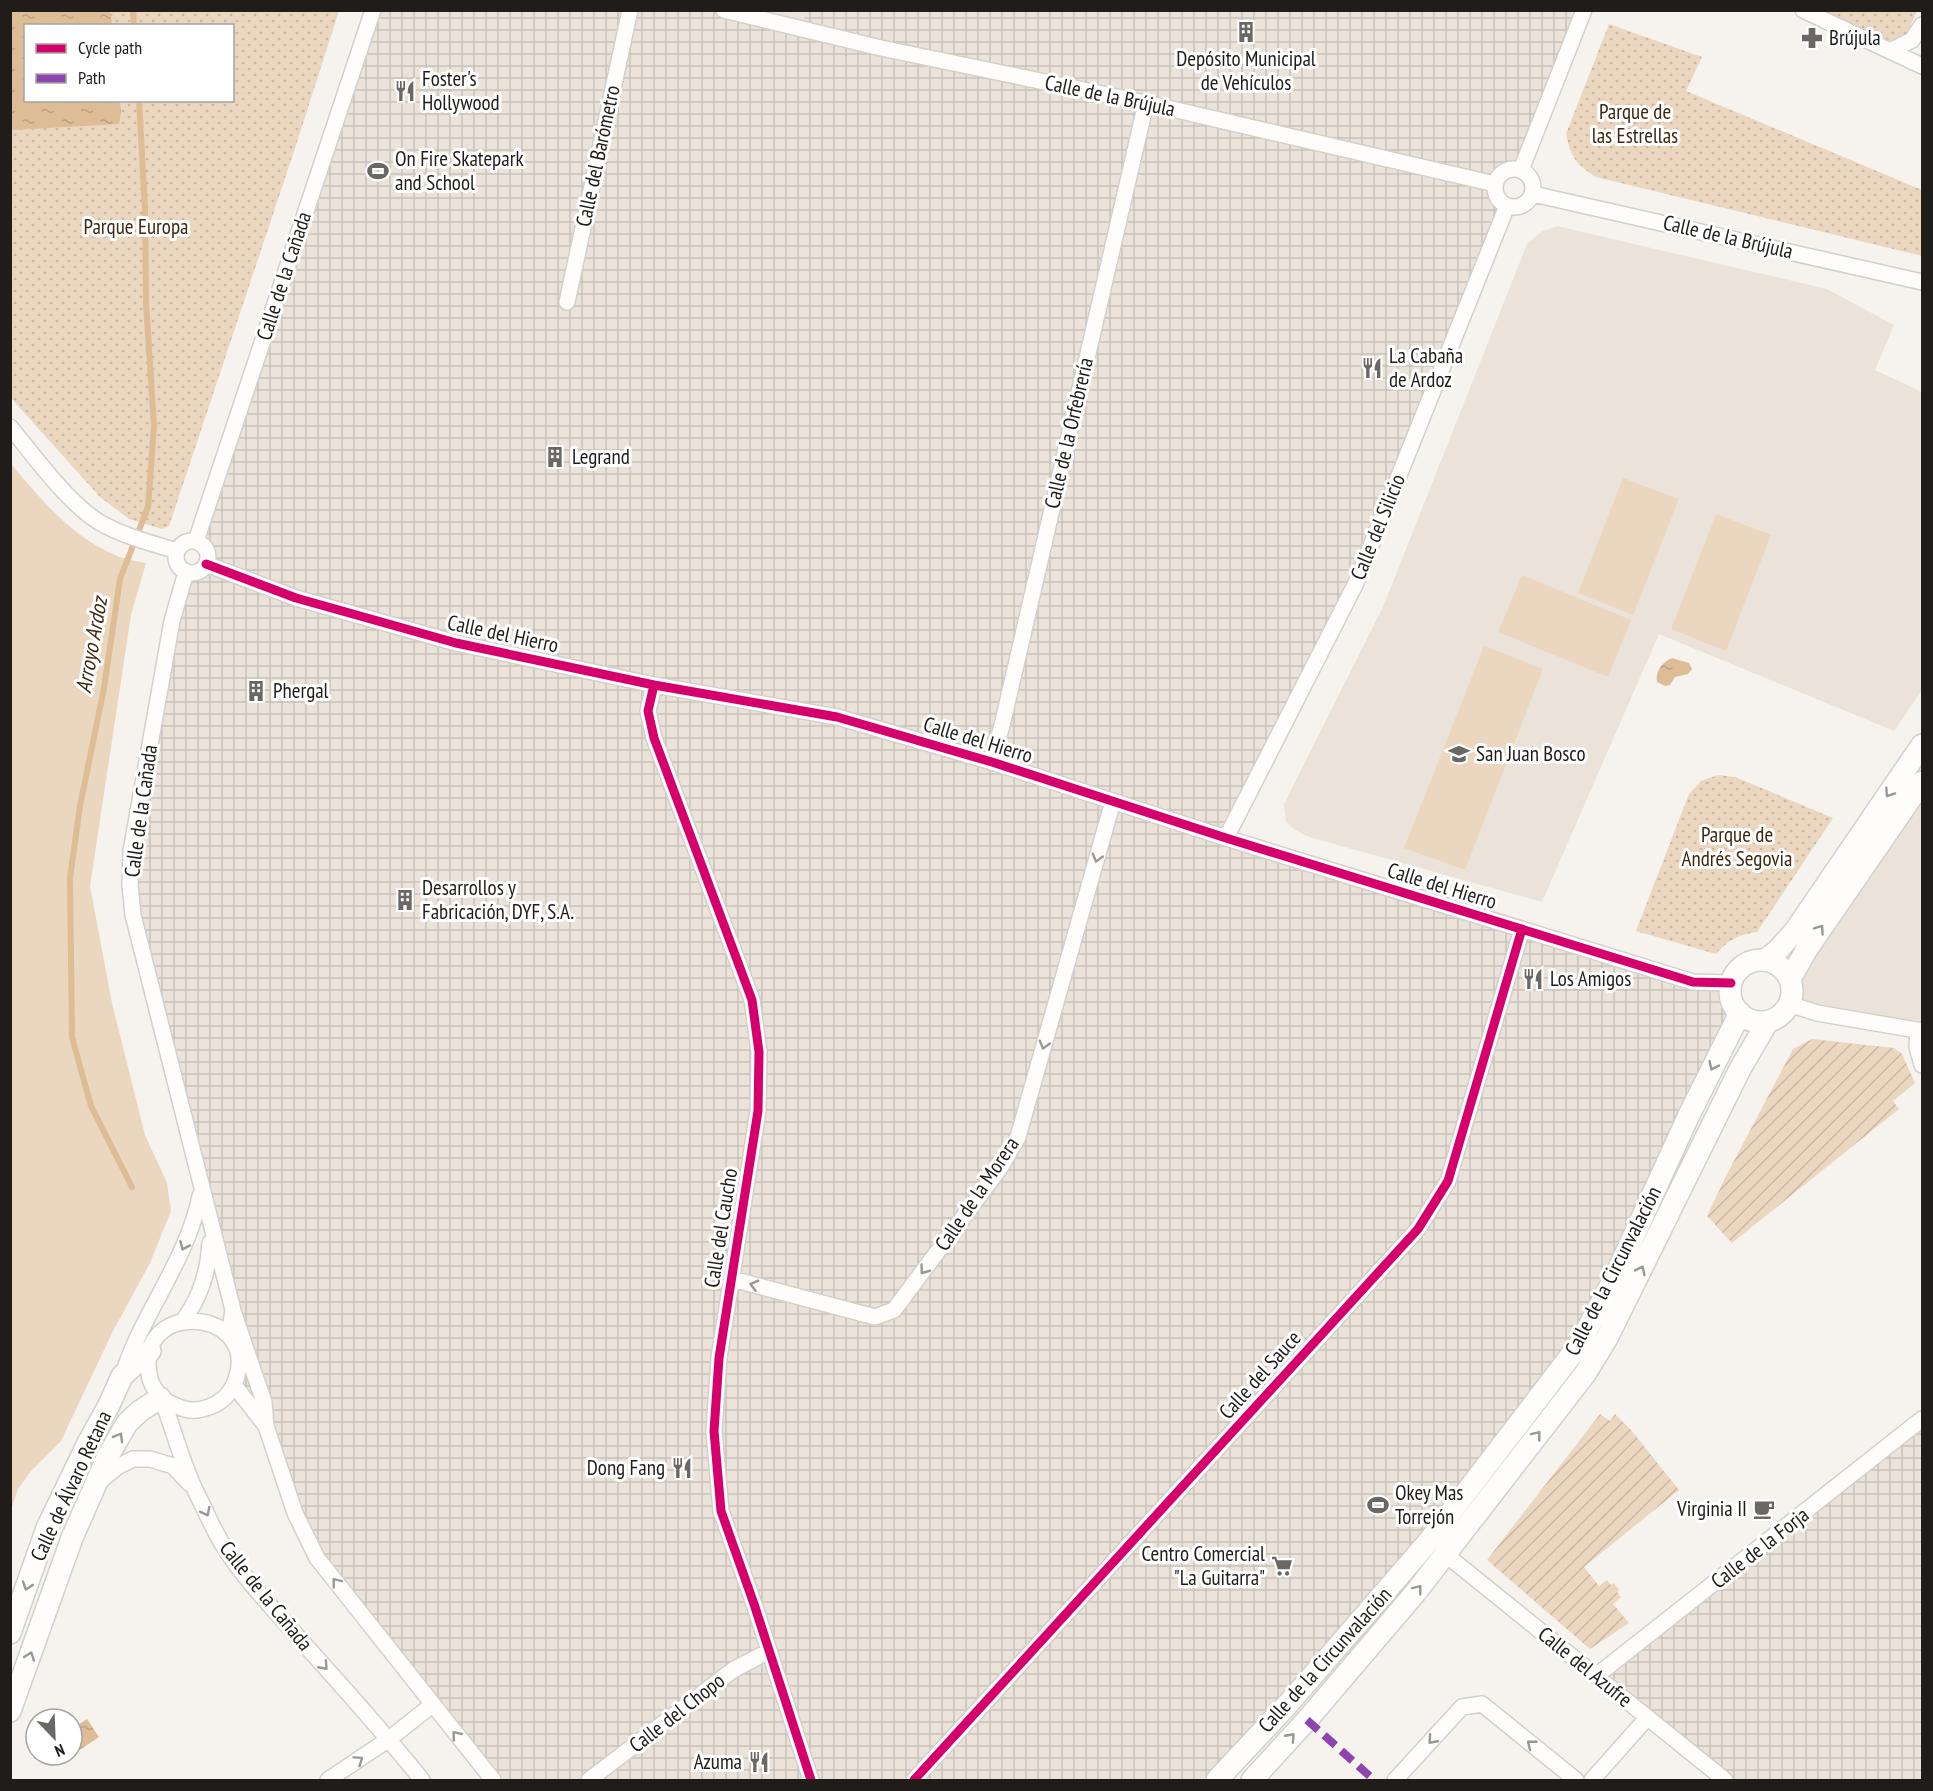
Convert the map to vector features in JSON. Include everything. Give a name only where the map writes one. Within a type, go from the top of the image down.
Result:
[{"type":"street","name":"Calle del Barómetro","points":[[567,302],[630,10]]},
{"type":"street","name":"Calle de la Brújula","points":[[724,10],[881,48],[1146,103],[1495,184]]},
{"type":"street","points":[[1521,170],[1584,10]]},
{"type":"street","points":[[1803,10],[1923,66]]},
{"type":"street","name":"Calle de la Cañada","points":[[196,541],[372,11]]},
{"type":"street","points":[[1892,50],[1912,40],[1923,25]]},
{"type":"street","name":"Calle de la Orfebrería","points":[[992,762],[1146,103]]},
{"type":"street","points":[[1511,169],[1521,170],[1534,184],[1533,194],[1527,203],[1517,207],[1507,206],[1500,201],[1495,192],[1495,184],[1499,176],[1511,169]]},
{"type":"street","name":"Calle de la Brújula","points":[[1533,194],[1923,282]]},
{"type":"street","name":"Calle del Silicio","points":[[1226,838],[1356,583],[1507,206]]},
{"type":"street","points":[[10,427],[51,477],[98,521],[127,536],[177,551]]},
{"type":"street","points":[[196,541],[207,550],[206,564],[199,571],[186,572],[177,563],[177,551],[184,542],[196,541]]},
{"type":"street","name":"Calle del Hierro","points":[[206,564],[296,598],[456,643],[654,685],[837,717],[992,762],[1226,838],[1693,982],[1731,983]]},
{"type":"street","name":"Calle de la Cañada","points":[[186,572],[172,621],[131,852],[130,885],[133,915],[211,1231],[233,1310],[264,1402],[266,1426],[295,1513],[317,1558],[493,1780]]},
{"type":"street","name":"Calle del Caucho","points":[[654,685],[648,711],[654,738],[752,1000],[759,1052],[758,1111],[718,1358],[714,1431],[721,1511],[811,1780]]},
{"type":"street","points":[[1765,960],[1777,951],[1795,931],[1923,745]]},
{"type":"street","points":[[1790,979],[1807,949],[1923,782]]},
{"type":"street","name":"Calle de la Morera","points":[[732,1279],[875,1317],[894,1310],[1000,1168],[1018,1137],[1113,801]]},
{"type":"street","name":"Calle del Sauce","points":[[914,1780],[1418,1229],[1448,1181],[1522,929]]},
{"type":"street","points":[[1755,960],[1765,960],[1780,966],[1790,979],[1792,995],[1789,1004],[1778,1017],[1768,1021],[1753,1021],[1740,1013],[1731,1000],[1731,983],[1736,973],[1744,964],[1755,960]]},
{"type":"street","points":[[1789,1004],[1817,1013],[1920,1031],[1917,1047],[1923,1065]]},
{"type":"street","name":"Calle de la Circunvalación","points":[[1216,1780],[1289,1702],[1428,1541],[1580,1344],[1614,1280],[1689,1115],[1740,1013]]},
{"type":"street","name":"Calle de la Circunvalación","points":[[1252,1780],[1416,1592],[1597,1356],[1740,1069],[1768,1021]]},
{"type":"street","name":"Calle de la Cañada","points":[[122,1376],[132,1346],[186,1244],[196,1215],[201,1190]]},
{"type":"street","name":"Calle de la Cañada","points":[[183,1320],[194,1305],[205,1279],[211,1231]]},
{"type":"street","name":"Calle de la Cañada","points":[[229,1336],[233,1310]]},
{"type":"street","points":[[183,1320],[200,1320],[216,1326],[229,1336],[236,1349],[239,1364],[234,1384],[224,1400],[204,1410],[181,1410],[161,1398],[151,1384],[147,1367],[150,1351],[157,1337],[169,1327],[183,1320]]},
{"type":"street","name":"Calle de Álvaro Retana","points":[[10,1633],[47,1528],[122,1376],[150,1351]]},
{"type":"street","name":"Calle de la Cañada","points":[[234,1384],[266,1426]]},
{"type":"street","name":"Calle de la Cañada","points":[[161,1398],[194,1489],[223,1545],[260,1594],[389,1739],[422,1780]]},
{"type":"street","name":"Calle de Álvaro Retana","points":[[10,1711],[72,1538],[108,1456],[127,1423],[140,1411],[161,1398]]},
{"type":"street","name":"Calle de la Forja","points":[[1596,1676],[1923,1419]]},
{"type":"street","name":"Calle de Álvaro Retana","points":[[97,1484],[117,1467],[133,1459],[150,1459],[173,1466],[194,1489]]},
{"type":"street","name":"Calle del Azufre","points":[[1445,1554],[1725,1780]]},
{"type":"street","name":"Calle del Chopo","points":[[589,1780],[733,1670],[769,1651]]},
{"type":"street","points":[[1395,1780],[1462,1707],[1482,1704],[1576,1780]]},
{"type":"street","points":[[328,1780],[389,1739],[432,1705]]},
{"type":"street","points":[[1592,1780],[1647,1718]]},
{"type":"shaded area","points":[[806,10],[1584,11],[1521,170],[1510,169],[1499,176],[1495,184],[1495,192],[1500,201],[1507,206],[1356,583],[1226,838],[1693,982],[1731,983],[1731,1000],[1735,1007],[1579,1345],[1217,1780],[493,1780],[317,1558],[266,1426],[234,1385],[233,1310],[130,885],[172,621],[193,573],[206,564],[207,550],[202,544],[373,11],[724,11],[802,29]]},
{"type":"shaded area","points":[[724,11],[806,11],[802,29]]},
{"type":"shaded area","points":[[1557,226],[1827,289],[1894,325],[1875,370],[1922,392],[1922,690],[1894,731],[1659,634],[1542,902],[1309,837],[1286,822],[1284,804],[1383,607],[1527,244],[1541,232]]},
{"type":"shaded area","points":[[1922,782],[1922,1031],[1789,1004],[1792,986]]},
{"type":"shaded area","points":[[1922,1419],[1922,1780],[1725,1780],[1596,1676]]},
{"type":"green space","name":"Parque Europa","points":[[10,11],[339,11],[169,526],[162,529],[129,519],[100,497],[11,398]]},
{"type":"green space","points":[[1819,11],[1917,11],[1907,33],[1895,43]]},
{"type":"green space","name":"Parque de las Estrellas","points":[[1609,24],[1702,57],[1686,91],[1922,190],[1922,256],[1596,177],[1589,172],[1572,155],[1566,134]]},
{"type":"green space","points":[[11,464],[57,516],[84,538],[115,555],[146,563],[131,615],[90,886],[112,1003],[145,1135],[167,1183],[171,1211],[150,1263],[113,1331],[61,1441],[31,1471],[18,1489],[11,1510]]},
{"type":"green space","points":[[1623,478],[1679,499],[1633,615],[1578,593]]},
{"type":"green space","points":[[1716,514],[1771,535],[1726,651],[1671,629]]},
{"type":"green space","points":[[1522,575],[1631,620],[1608,677],[1498,632]]},
{"type":"green space","points":[[1484,646],[1543,669],[1465,870],[1404,848]]},
{"type":"green space","name":"Parque de Andrés Segovia","points":[[1718,775],[1735,777],[1833,818],[1757,932],[1734,939],[1716,954],[1636,931],[1689,794],[1701,781]]},
{"type":"green space","points":[[1812,1039],[1894,1048],[1902,1054],[1915,1083],[1893,1101],[1899,1109],[1732,1243],[1707,1216],[1793,1049]]},
{"type":"green space","points":[[1600,1414],[1610,1421],[1615,1414],[1631,1430],[1679,1490],[1584,1567],[1599,1586],[1607,1580],[1611,1585],[1614,1583],[1621,1597],[1613,1604],[1629,1623],[1590,1649],[1487,1560]]},
{"type":"water","points":[[11,10],[110,11],[112,24],[24,24],[24,102],[120,102],[119,124],[13,130],[10,126]]},
{"type":"water","points":[[1672,658],[1689,663],[1692,669],[1688,674],[1675,677],[1670,685],[1665,686],[1657,682],[1658,671]]},
{"type":"water","points":[[87,1719],[99,1737],[84,1747],[84,1721]]},
{"type":"waterway","name":"Arroyo Ardoz","points":[[133,10],[134,24]]},
{"type":"waterway","name":"Arroyo Ardoz","points":[[132,1187],[91,1106],[72,1037],[70,878],[80,806],[104,688],[120,579],[148,507],[154,426],[146,303],[145,209],[139,102]]},
{"type":"marked path","points":[[1307,1720],[1374,1780]]},
{"type":"cycle path","points":[[206,564],[296,598],[456,643],[654,685],[837,717],[992,762],[1226,838],[1693,982],[1731,983]]},
{"type":"cycle path","points":[[654,685],[648,711],[654,738],[752,1000],[759,1052],[758,1111],[719,1358],[714,1431],[721,1511],[811,1780]]},
{"type":"cycle path","points":[[914,1780],[1418,1229],[1448,1181],[1522,929]]},
{"type":"place","name":"Depósito Municipal de Vehículos","points":[[1246,32]]},
{"type":"place","name":"Brújula","points":[[1812,38]]},
{"type":"place","name":"Foster's Hollywood","points":[[405,91]]},
{"type":"place","name":"On Fire Skatepark and School","points":[[378,171]]},
{"type":"place","name":"La Cabaña de Ardoz","points":[[1372,368]]},
{"type":"place","name":"Legrand","points":[[555,457]]},
{"type":"place","name":"Phergal","points":[[256,691]]},
{"type":"place","name":"San Juan Bosco","points":[[1459,754]]},
{"type":"place","name":"Desarrollos y Fabricación, DYF, S.A.","points":[[405,900]]},
{"type":"place","name":"Los Amigos","points":[[1533,979]]},
{"type":"place","name":"Dong Fang","points":[[682,1468]]},
{"type":"place","name":"Okey Mas Torrejón","points":[[1378,1505]]},
{"type":"place","name":"Virginia II","points":[[1764,1509]]},
{"type":"place","name":"Centro Comercial \"La Guitarra\"","points":[[1282,1566]]},
{"type":"place","name":"Azuma","points":[[759,1762]]}]
